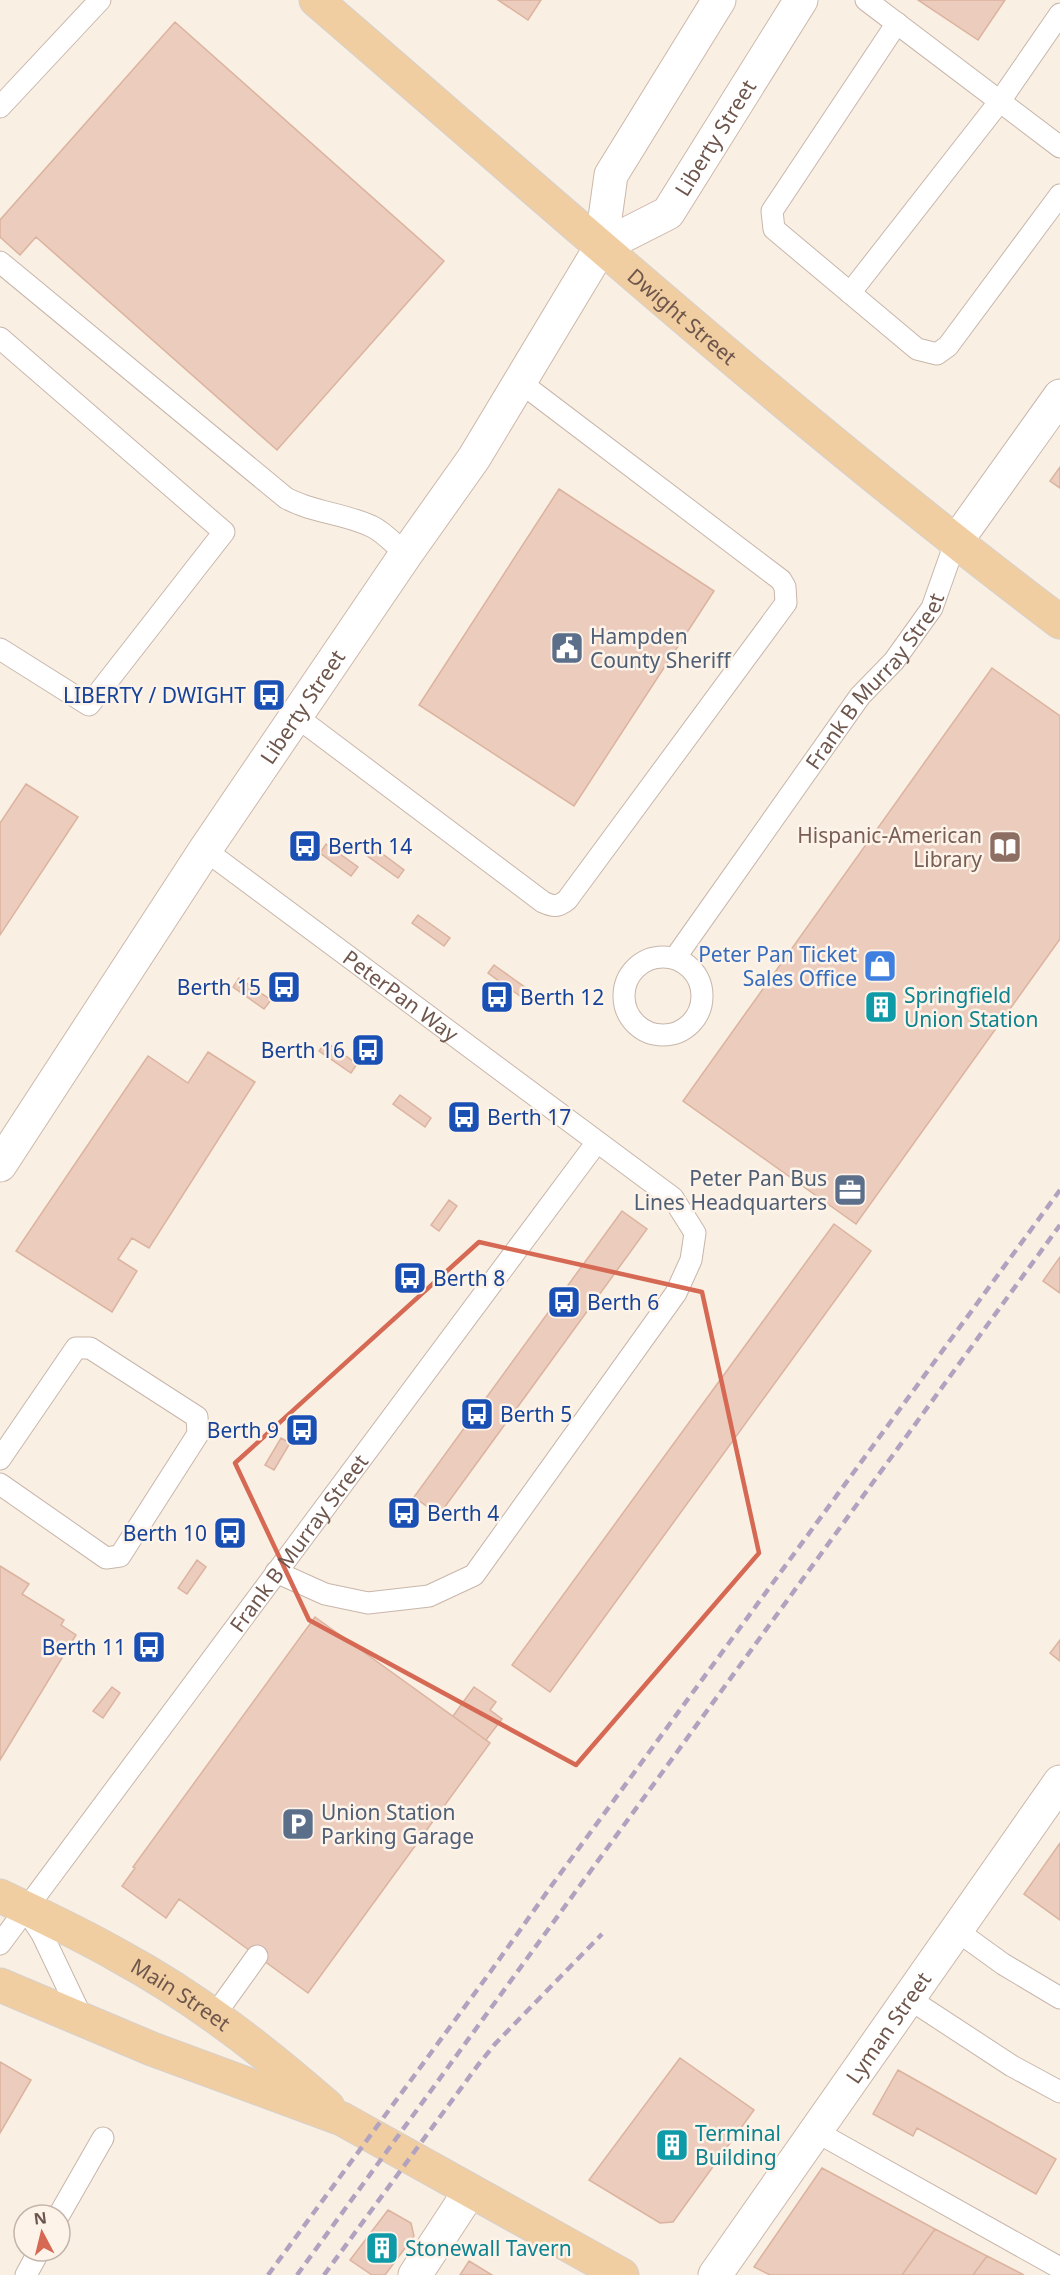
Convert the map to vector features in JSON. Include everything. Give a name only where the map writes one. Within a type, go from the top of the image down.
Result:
[{"type":"main road","name":"Dwight Street","points":[[316,0],[601,247],[955,543],[1060,622]]},
{"type":"main road","name":"Liberty Street","points":[[0,1166],[206,850],[406,554],[474,458],[601,247],[611,175],[719,0]]},
{"type":"main road","name":"Liberty Street","points":[[601,247],[668,213],[801,0]]},
{"type":"main road","name":"Frank B Murray Street","points":[[955,543],[1060,396]]},
{"type":"main road","name":"Lyman Street","points":[[715,2275],[1060,1782]]},
{"type":"main road","name":"Main Street","points":[[13,1902],[120,1956],[214,2016],[272,2058],[342,2120]]},
{"type":"main road","name":"Main Street","points":[[0,1985],[152,2049],[342,2120],[622,2275]]},
{"type":"main road","points":[[415,2275],[470,2191]]},
{"type":"lane","points":[[0,106],[100,0]]},
{"type":"lane","points":[[866,0],[1060,147]]},
{"type":"lane","points":[[850,293],[1000,101],[1060,14]]},
{"type":"lane","points":[[897,23],[772,211],[774,229],[917,350],[937,354],[948,346],[1060,195]]},
{"type":"lane","points":[[0,262],[286,498],[302,507],[350,518],[374,527],[406,554]]},
{"type":"lane","points":[[0,338],[224,532],[88,705],[0,649]]},
{"type":"lane","points":[[297,717],[543,902],[551,906],[559,906],[567,900],[786,603],[785,587],[781,580],[520,382]]},
{"type":"lane","name":"Frank B Murray Street","points":[[675,958],[860,696],[894,661],[932,608],[955,543]]},
{"type":"lane","name":"PeterPan Way","points":[[206,850],[673,1198],[695,1233],[691,1260],[676,1293],[474,1575],[429,1596],[368,1603],[325,1594],[276,1572]]},
{"type":"lane","name":"Frank B Murray Street","points":[[0,1944],[13,1902],[276,1572],[597,1142]]},
{"type":"lane","points":[[0,1459],[76,1348],[90,1348],[197,1417],[198,1434],[120,1556],[106,1558],[0,1484]]},
{"type":"lane","points":[[13,1902],[42,1934],[83,2020]]},
{"type":"lane","points":[[956,1930],[1003,1964],[1060,1998]]},
{"type":"lane","points":[[214,2016],[257,1956]]},
{"type":"lane","points":[[908,1998],[1012,2066],[1060,2092]]},
{"type":"lane","points":[[815,2131],[1060,2268]]},
{"type":"lane","points":[[66,2203],[103,2138]]},
{"type":"highlighted area","points":[[479,1242],[702,1292],[759,1553],[576,1765],[309,1620],[235,1463]]},
{"type":"building","points":[[498,0],[541,0],[528,20]]},
{"type":"building","points":[[918,0],[1005,0],[978,40]]},
{"type":"building","points":[[175,22],[444,261],[277,450],[36,237],[20,255],[0,237],[0,220]]},
{"type":"building","points":[[1060,467],[1060,488],[1050,481]]},
{"type":"building","name":"Hampden County Sheriff","points":[[559,489],[714,591],[574,806],[419,705]]},
{"type":"building","name":"Springfield Union Station","points":[[992,668],[1060,716],[1060,939],[856,1224],[683,1101]]},
{"type":"building","points":[[26,784],[78,817],[0,935],[0,823]]},
{"type":"building","points":[[326,844],[358,867],[351,876],[320,853]]},
{"type":"building","points":[[372,846],[404,870],[398,878],[366,855]]},
{"type":"building","points":[[418,915],[450,938],[444,946],[412,923]]},
{"type":"building","points":[[494,965],[526,988],[520,996],[488,973]]},
{"type":"building","points":[[239,978],[271,1000],[264,1009],[233,987]]},
{"type":"building","points":[[326,1042],[357,1064],[351,1073],[319,1051]]},
{"type":"building","points":[[208,1052],[255,1082],[149,1248],[132,1238],[118,1259],[137,1271],[112,1312],[16,1251],[148,1056],[188,1083]]},
{"type":"building","points":[[400,1095],[431,1118],[425,1127],[393,1104]]},
{"type":"building","points":[[449,1200],[457,1206],[439,1231],[431,1225]]},
{"type":"building","points":[[622,1211],[647,1229],[439,1515],[414,1497]]},
{"type":"building","points":[[834,1224],[871,1251],[550,1692],[512,1665]]},
{"type":"building","points":[[1060,1257],[1060,1293],[1043,1281]]},
{"type":"building","points":[[281,1438],[290,1443],[274,1470],[265,1465]]},
{"type":"building","points":[[197,1560],[206,1567],[187,1594],[178,1588]]},
{"type":"building","points":[[0,1566],[29,1584],[22,1594],[64,1620],[61,1625],[76,1635],[0,1760]]},
{"type":"building","name":"Union Station Parking Garage","points":[[315,1617],[490,1743],[308,1993],[179,1899],[166,1918],[122,1886],[135,1868],[133,1867]]},
{"type":"building","points":[[1060,1640],[1060,1661],[1050,1653]]},
{"type":"building","points":[[112,1687],[120,1693],[103,1718],[93,1711]]},
{"type":"building","points":[[474,1687],[496,1702],[490,1710],[502,1719],[486,1740],[453,1716]]},
{"type":"building","points":[[1060,1843],[1060,1920],[1024,1894]]},
{"type":"building","name":"Terminal Building","points":[[680,2058],[754,2110],[673,2222],[660,2223],[589,2180]]},
{"type":"building","points":[[0,2062],[31,2080],[0,2133]]},
{"type":"building","points":[[898,2070],[1056,2159],[1036,2194],[917,2128],[913,2136],[873,2114]]},
{"type":"building","points":[[822,2168],[935,2229],[902,2275],[770,2275],[754,2267]]},
{"type":"building","name":"Stonewall Tavern","points":[[388,2210],[411,2223],[414,2236],[385,2275],[372,2275],[350,2260]]},
{"type":"building","points":[[935,2229],[987,2256],[973,2275],[902,2275]]},
{"type":"building","points":[[987,2256],[1024,2275],[973,2275]]},
{"type":"building","points":[[469,2261],[492,2275],[460,2275]]},
{"type":"railway","points":[[268,2275],[1060,1190]]},
{"type":"railway","points":[[297,2275],[1060,1225]]},
{"type":"railway","points":[[324,2275],[495,2044],[602,1934]]},
{"type":"place","name":"Hampden County Sheriff","points":[[567,648]]},
{"type":"place","name":"LIBERTY / DWIGHT","points":[[269,695]]},
{"type":"place","name":"Berth 14","points":[[305,846]]},
{"type":"place","name":"Hispanic-American Library","points":[[1005,847]]},
{"type":"place","name":"Peter Pan Ticket Sales Office","points":[[880,966]]},
{"type":"place","name":"Berth 15","points":[[284,987]]},
{"type":"place","name":"Berth 12","points":[[497,997]]},
{"type":"place","name":"Springfield Union Station","points":[[881,1007]]},
{"type":"place","name":"Berth 16","points":[[368,1050]]},
{"type":"place","name":"Berth 17","points":[[464,1117]]},
{"type":"place","name":"Peter Pan Bus Lines Headquarters","points":[[850,1190]]},
{"type":"place","name":"Berth 8","points":[[410,1278]]},
{"type":"place","name":"Berth 6","points":[[564,1302]]},
{"type":"place","name":"Berth 5","points":[[477,1414]]},
{"type":"place","name":"Berth 9","points":[[302,1430]]},
{"type":"place","name":"Berth 4","points":[[404,1513]]},
{"type":"place","name":"Berth 10","points":[[230,1533]]},
{"type":"place","name":"Berth 11","points":[[149,1647]]},
{"type":"place","name":"Union Station Parking Garage","points":[[298,1824]]},
{"type":"place","name":"Terminal Building","points":[[672,2145]]},
{"type":"place","name":"Stonewall Tavern","points":[[382,2248]]}]
